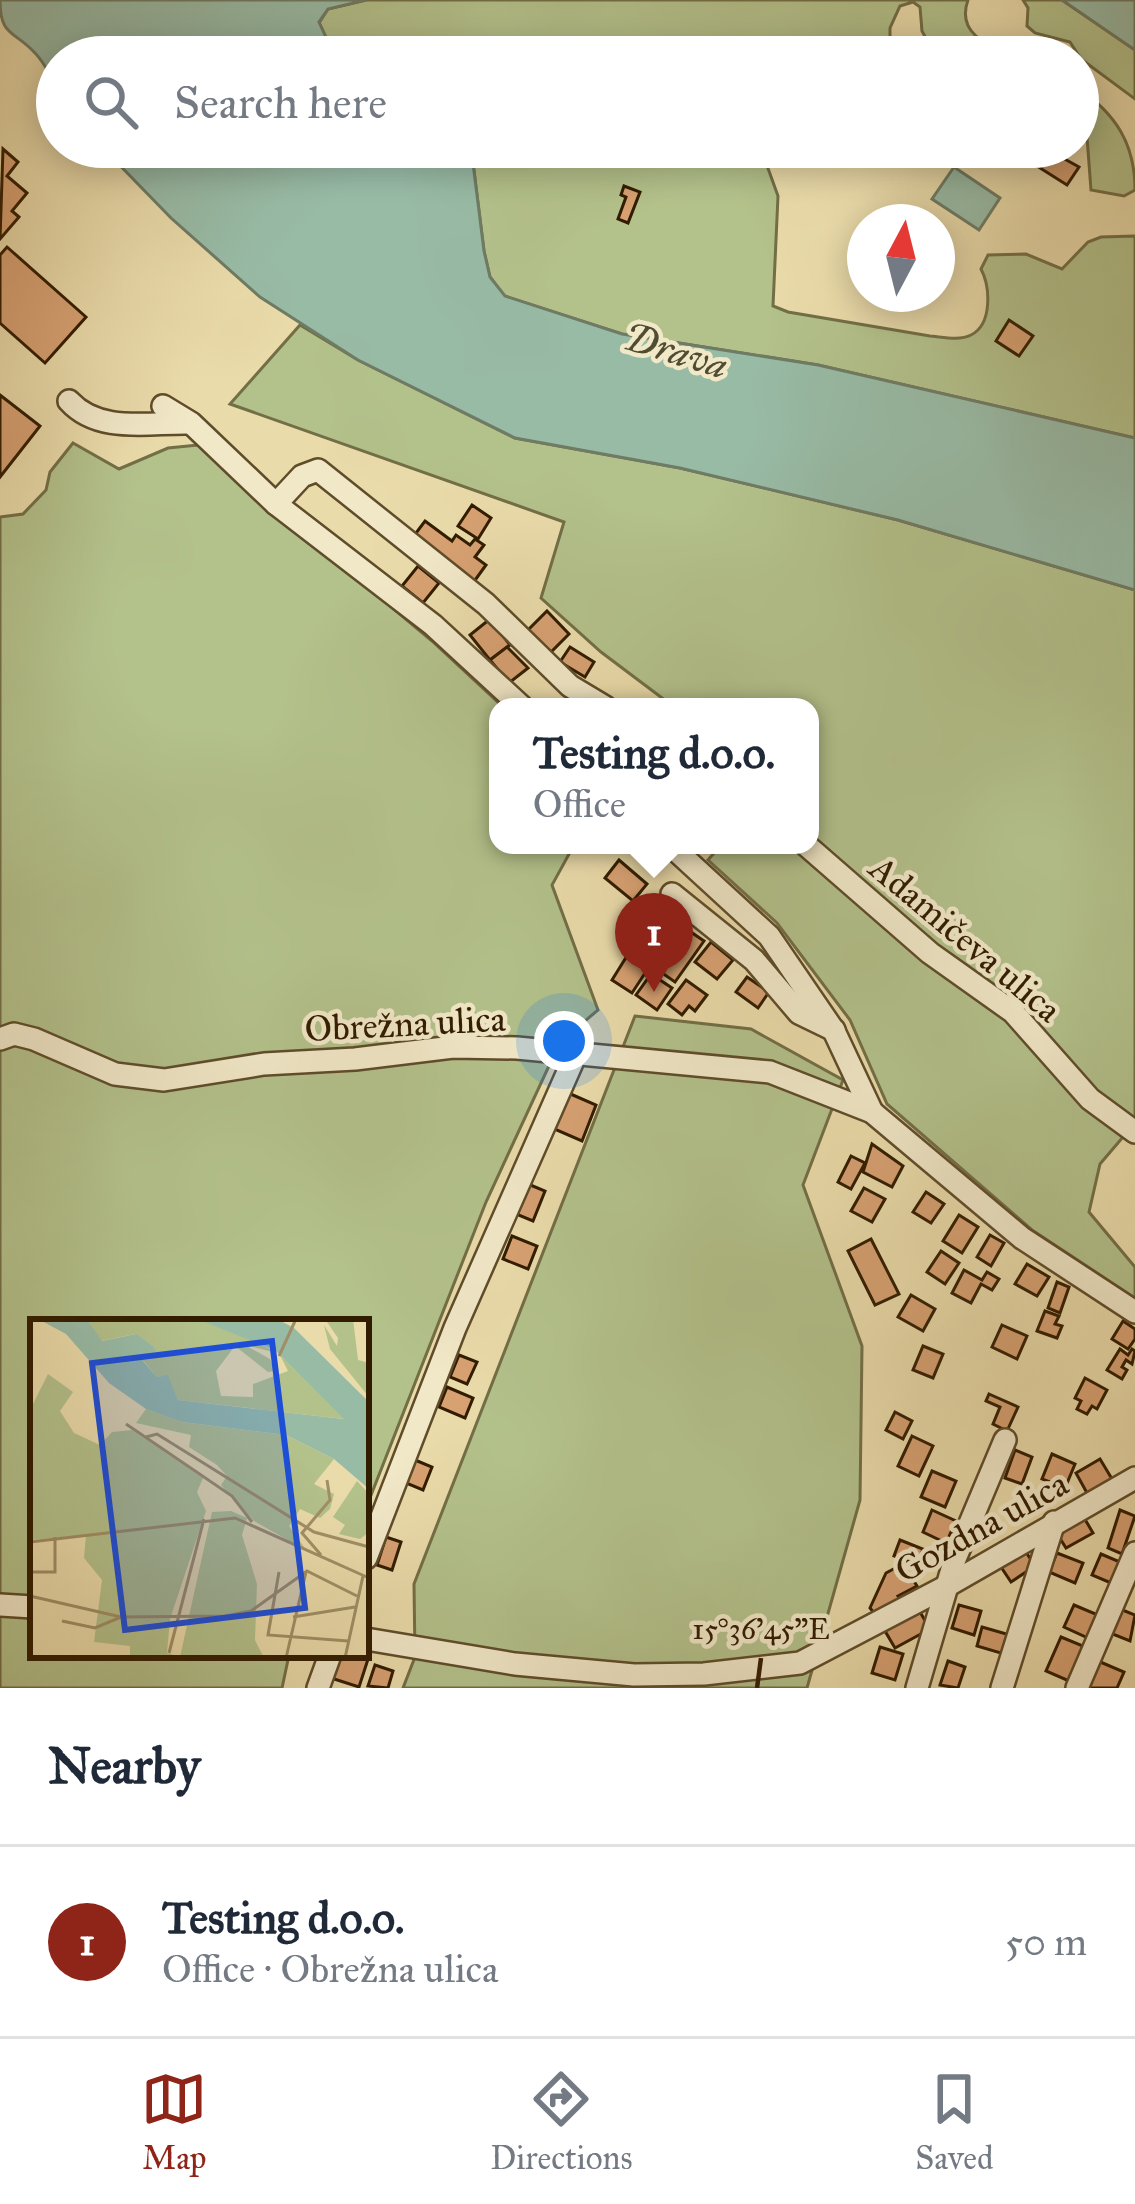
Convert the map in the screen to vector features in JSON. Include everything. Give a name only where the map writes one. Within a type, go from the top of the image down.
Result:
[{"type":"street","points":[[69,401],[95,420],[190,423]]},
{"type":"street","points":[[163,406],[190,423],[276,504],[434,625],[512,698]]},
{"type":"street","points":[[276,504],[302,476],[318,470],[486,604],[570,686],[590,698]]},
{"type":"street","name":"Obrežna ulica","points":[[680,854],[769,936],[834,1030],[872,1112]]},
{"type":"street","name":"Adamičeva ulica","points":[[816,854],[930,952],[1013,1012],[1090,1099],[1135,1132]]},
{"type":"street","points":[[672,894],[754,960],[799,1013],[834,1030]]},
{"type":"street","name":"Obrežna ulica","points":[[7,1036],[34,1039],[115,1074],[164,1079],[264,1064],[355,1060],[453,1047],[517,1048],[770,1072],[872,1112],[1022,1238],[1135,1312]]},
{"type":"street","points":[[369,1550],[455,1328],[575,1056]]},
{"type":"street","points":[[917,1688],[946,1586],[1005,1440]]},
{"type":"street","name":"Gozdna ulica","points":[[369,1640],[586,1672],[704,1674],[800,1663],[1135,1478]]},
{"type":"street","points":[[1002,1688],[1054,1522]]},
{"type":"street","points":[[1077,1688],[1135,1552]]},
{"type":"street","points":[[0,1605],[30,1607]]},
{"type":"street","points":[[318,1688],[329,1658]]},
{"type":"green space","points":[[366,0],[968,0],[966,21],[976,36],[925,36],[920,7],[913,2],[900,6],[890,36],[325,36],[319,23],[328,9]]},
{"type":"green space","points":[[1023,0],[1062,0],[1135,50],[1135,99],[1099,72],[1099,36],[1035,33],[1027,26],[1028,8]]},
{"type":"green space","points":[[1099,105],[1127,144],[1135,190],[1124,196],[1091,190],[1089,168],[1099,168]]},
{"type":"green space","points":[[474,168],[768,168],[778,196],[773,306],[961,338],[978,330],[986,314],[981,269],[988,255],[1026,254],[1062,269],[1088,242],[1135,236],[1135,438],[818,365],[622,334],[504,296],[490,277]]},
{"type":"green space","points":[[300,325],[358,360],[515,438],[680,468],[898,520],[1135,590],[1135,1123],[1100,1164],[1089,1212],[1135,1267],[1135,1298],[1032,1230],[887,1104],[850,1020],[777,923],[708,860],[713,854],[819,854],[819,698],[662,698],[541,598],[564,522],[230,404]]},
{"type":"green space","points":[[73,443],[119,469],[168,448],[198,445],[493,698],[489,698],[489,854],[569,854],[552,885],[598,1010],[560,1042],[486,1202],[369,1500],[369,1319],[30,1319],[30,1658],[288,1658],[282,1688],[0,1688],[0,517],[23,514],[46,490],[50,472]]},
{"type":"green space","points":[[635,1016],[751,1029],[843,1080],[803,1185],[862,1346],[860,1500],[807,1688],[403,1688],[415,1657],[414,1584]]},
{"type":"water","points":[[0,0],[366,0],[328,9],[319,22],[325,36],[36,36],[36,55],[6,27]]},
{"type":"water","points":[[1062,0],[1135,0],[1135,50]]},
{"type":"water","name":"Drava","points":[[122,168],[474,168],[490,277],[505,296],[622,334],[818,365],[1135,438],[1135,590],[898,520],[680,468],[515,438],[358,360],[260,297]]},
{"type":"water","points":[[953,168],[1000,198],[979,230],[955,214],[955,204],[932,199]]},
{"type":"building","points":[[3,149],[18,162],[7,176],[27,193],[12,211],[19,217],[0,239]]},
{"type":"building","points":[[1040,168],[1078,168],[1067,185]]},
{"type":"building","points":[[624,186],[640,192],[628,223],[618,219],[626,197],[621,195]]},
{"type":"building","points":[[7,247],[86,317],[45,363],[0,323],[0,255]]},
{"type":"building","points":[[1009,320],[1033,336],[1019,356],[996,341]]},
{"type":"building","points":[[0,395],[40,426],[0,477]]},
{"type":"building","points":[[472,505],[491,518],[478,539],[458,526]]},
{"type":"building","points":[[425,521],[452,541],[456,535],[470,545],[475,539],[484,545],[475,557],[486,565],[473,583],[413,537]]},
{"type":"building","points":[[418,566],[439,583],[423,603],[402,586]]},
{"type":"building","points":[[547,611],[569,634],[547,656],[525,633]]},
{"type":"building","points":[[490,619],[510,645],[490,660],[470,635]]},
{"type":"building","points":[[507,647],[528,668],[509,683],[490,660]]},
{"type":"building","points":[[570,647],[594,662],[585,677],[560,662]]},
{"type":"building","points":[[619,860],[647,884],[633,901],[605,878]]},
{"type":"building","points":[[657,909],[682,926],[668,947],[643,930]]},
{"type":"building","points":[[682,926],[704,941],[675,982],[655,968],[664,955],[670,959],[675,952],[668,947]]},
{"type":"building","points":[[711,942],[733,960],[717,979],[695,962]]},
{"type":"building","points":[[630,951],[651,964],[632,993],[612,980]]},
{"type":"building","points":[[651,974],[672,988],[657,1010],[636,995]]},
{"type":"building","points":[[747,977],[769,992],[758,1008],[736,992]]},
{"type":"building","points":[[686,980],[707,995],[695,1011],[689,1006],[682,1015],[668,1004]]},
{"type":"building","points":[[566,1092],[596,1105],[582,1141],[552,1128]]},
{"type":"building","points":[[872,1144],[903,1166],[892,1187],[863,1172]]},
{"type":"building","points":[[851,1156],[865,1163],[851,1189],[838,1182]]},
{"type":"building","points":[[528,1184],[545,1191],[533,1221],[516,1214]]},
{"type":"building","points":[[864,1188],[885,1199],[872,1222],[851,1211]]},
{"type":"building","points":[[926,1192],[944,1204],[931,1223],[913,1212]]},
{"type":"building","points":[[959,1215],[978,1227],[962,1253],[943,1241]]},
{"type":"building","points":[[990,1235],[1004,1243],[991,1266],[977,1257]]},
{"type":"building","points":[[512,1236],[537,1246],[528,1269],[503,1259]]},
{"type":"building","points":[[871,1239],[899,1294],[875,1305],[848,1251]]},
{"type":"building","points":[[941,1251],[959,1263],[945,1284],[927,1272]]},
{"type":"building","points":[[1027,1264],[1049,1277],[1037,1296],[1015,1284]]},
{"type":"building","points":[[964,1270],[982,1280],[987,1272],[999,1279],[992,1290],[981,1284],[971,1303],[952,1293]]},
{"type":"building","points":[[1057,1282],[1069,1287],[1060,1313],[1048,1308]]},
{"type":"building","points":[[911,1295],[935,1309],[923,1331],[898,1317]]},
{"type":"building","points":[[1045,1311],[1059,1316],[1055,1324],[1062,1326],[1057,1338],[1037,1331]]},
{"type":"building","points":[[1123,1321],[1135,1329],[1128,1349],[1112,1339]]},
{"type":"building","points":[[1002,1325],[1027,1336],[1017,1359],[992,1347]]},
{"type":"building","points":[[923,1346],[943,1354],[933,1378],[913,1370]]},
{"type":"building","points":[[1120,1349],[1128,1355],[1135,1351],[1132,1364],[1126,1360],[1122,1367],[1127,1370],[1122,1379],[1107,1370]]},
{"type":"building","points":[[459,1355],[477,1362],[467,1384],[450,1377]]},
{"type":"building","points":[[1085,1378],[1107,1390],[1097,1409],[1092,1406],[1087,1414],[1077,1409],[1081,1401],[1075,1398]]},
{"type":"building","points":[[447,1387],[473,1398],[465,1418],[439,1407]]},
{"type":"building","points":[[989,1394],[1018,1407],[1007,1431],[993,1424],[1000,1407],[986,1401]]},
{"type":"building","points":[[895,1412],[912,1421],[903,1439],[886,1430]]},
{"type":"building","points":[[912,1436],[933,1446],[919,1476],[898,1466]]},
{"type":"building","points":[[1015,1450],[1032,1457],[1022,1484],[1005,1478]]},
{"type":"building","points":[[1052,1454],[1075,1464],[1065,1488],[1042,1479]]},
{"type":"building","points":[[1100,1459],[1112,1479],[1087,1493],[1076,1473]]},
{"type":"building","points":[[415,1460],[432,1467],[423,1490],[406,1483]]},
{"type":"building","points":[[932,1471],[956,1481],[945,1507],[921,1497]]},
{"type":"building","points":[[932,1510],[956,1521],[946,1543],[923,1532]]},
{"type":"building","points":[[1120,1510],[1135,1516],[1122,1554],[1108,1548]]},
{"type":"building","points":[[1083,1516],[1093,1533],[1066,1548],[1056,1532]]},
{"type":"building","points":[[386,1537],[401,1542],[392,1570],[377,1565]]},
{"type":"building","points":[[900,1540],[923,1549],[917,1565],[894,1556]]},
{"type":"building","points":[[1024,1549],[1035,1566],[1011,1582],[999,1564]]},
{"type":"building","points":[[1057,1553],[1083,1563],[1075,1583],[1049,1572]]},
{"type":"building","points":[[1101,1554],[1120,1562],[1111,1583],[1092,1575]]},
{"type":"building","points":[[903,1564],[917,1586],[898,1596],[902,1602],[875,1614],[870,1608],[886,1573]]},
{"type":"building","points":[[959,1605],[981,1611],[974,1635],[952,1628]]},
{"type":"building","points":[[1074,1605],[1098,1615],[1088,1638],[1064,1627]]},
{"type":"building","points":[[1120,1609],[1135,1615],[1130,1641],[1110,1633]]},
{"type":"building","points":[[920,1612],[930,1629],[895,1648],[885,1631]]},
{"type":"building","points":[[982,1627],[1010,1635],[1004,1654],[977,1646]]},
{"type":"building","points":[[1061,1637],[1083,1646],[1069,1681],[1046,1671]]},
{"type":"building","points":[[880,1647],[903,1654],[895,1680],[872,1673]]},
{"type":"building","points":[[338,1658],[368,1658],[359,1687],[331,1678]]},
{"type":"building","points":[[948,1661],[965,1667],[958,1688],[940,1685]]},
{"type":"building","points":[[1098,1661],[1124,1672],[1117,1688],[1086,1688]]},
{"type":"building","points":[[375,1665],[393,1671],[388,1688],[368,1686]]},
{"type":"place","name":"Testing d.o.o.","points":[[654,992]]}]
